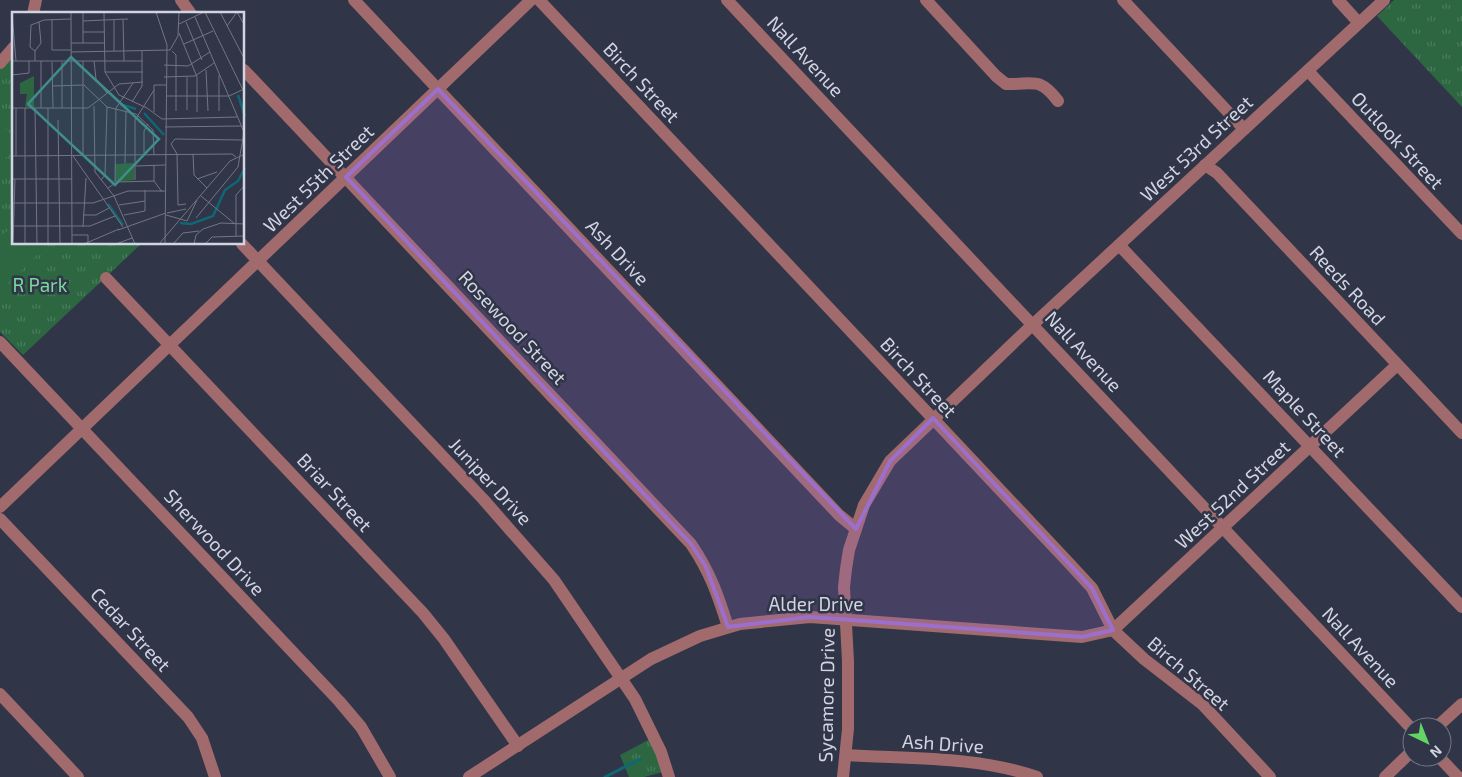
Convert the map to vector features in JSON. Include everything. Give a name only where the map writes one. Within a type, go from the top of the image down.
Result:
[{"type":"street","points":[[181,0],[190,12]]},
{"type":"street","name":"Ash Drive","points":[[354,0],[839,515],[856,529]]},
{"type":"street","name":"West 55th Street","points":[[0,507],[531,0]]},
{"type":"street","name":"Birch Street","points":[[539,0],[1092,588],[1113,630],[1144,659],[1202,704],[1270,777]]},
{"type":"street","name":"Nall Avenue","points":[[727,0],[1402,718]]},
{"type":"street","points":[[926,0],[996,76],[1006,84],[1036,82],[1050,91],[1058,101]]},
{"type":"street","points":[[1123,0],[1244,129]]},
{"type":"street","points":[[1338,0],[1360,23]]},
{"type":"street","name":"West 53rd Street","points":[[1033,324],[1384,0]]},
{"type":"street","points":[[0,63],[12,49]]},
{"type":"street","name":"Rosewood Street","points":[[245,71],[691,544],[706,567],[716,590],[728,628]]},
{"type":"street","name":"Outlook Street","points":[[1308,71],[1462,234]]},
{"type":"street","name":"Reeds Road","points":[[1205,165],[1216,172],[1462,434]]},
{"type":"street","name":"Juniper Drive","points":[[243,245],[538,560],[554,580],[621,677],[648,722],[661,752],[668,777]]},
{"type":"street","name":"Maple Street","points":[[1119,245],[1462,607]]},
{"type":"street","name":"Briar Street","points":[[106,278],[422,613],[444,639],[518,746]]},
{"type":"street","name":"Sycamore Drive","points":[[843,777],[846,755],[848,696],[846,568],[856,529],[876,482],[890,461],[1033,324]]},
{"type":"street","name":"Sherwood Drive","points":[[0,342],[339,701],[361,727],[390,777]]},
{"type":"street","name":"West 52nd Street","points":[[1113,630],[1397,365]]},
{"type":"street","name":"Cedar Street","points":[[0,519],[188,717],[202,738],[215,777]]},
{"type":"street","name":"Alder Drive","points":[[469,777],[621,677],[677,646],[728,628],[794,618],[1082,636],[1113,630]]},
{"type":"street","points":[[0,694],[78,777]]},
{"type":"street","points":[[1448,717],[1462,704]]},
{"type":"street","name":"Ash Drive","points":[[846,755],[972,763],[994,766],[1037,777]]},
{"type":"street","points":[[1384,777],[1402,760]]},
{"type":"street","points":[[1448,767],[1458,777]]},
{"type":"highlighted area","points":[[438,89],[856,529],[890,461],[933,418],[1092,588],[1113,630],[1082,637],[810,617],[728,627],[706,567],[691,544],[346,177]]},
{"type":"green space","points":[[1394,0],[1462,0],[1462,107],[1377,16]]},
{"type":"green space","name":"R Park","points":[[12,49],[12,245],[140,245],[23,355],[0,332],[0,64]]},
{"type":"green space","points":[[0,124],[12,135],[12,151],[0,164]]},
{"type":"green space","points":[[12,226],[12,245],[39,245],[43,249],[4,287],[0,283],[0,238]]},
{"type":"green space","points":[[652,738],[663,772],[644,777],[629,777],[620,755]]},
{"type":"waterway","points":[[605,777],[640,759]]}]
